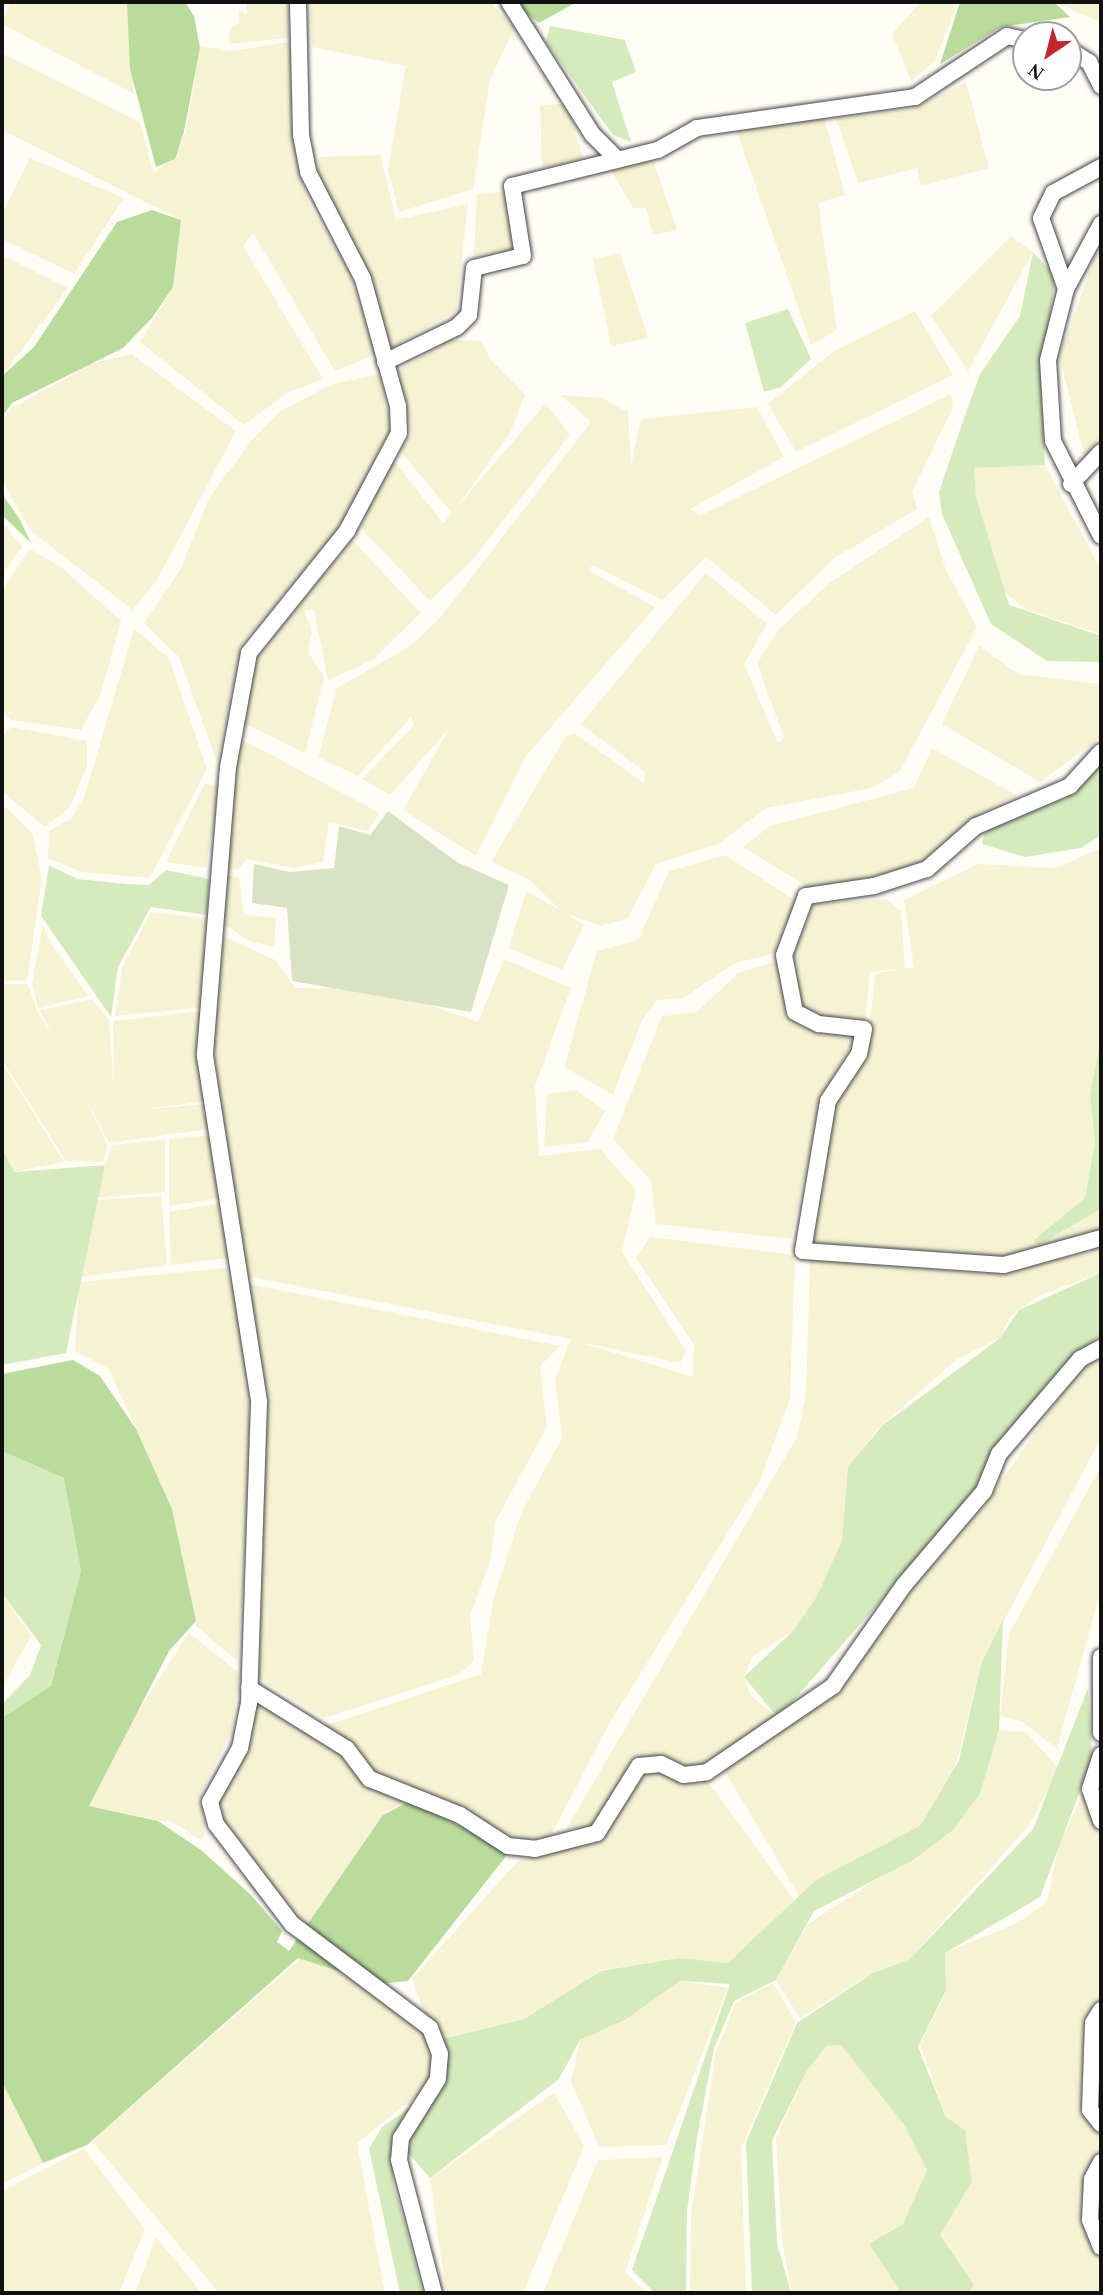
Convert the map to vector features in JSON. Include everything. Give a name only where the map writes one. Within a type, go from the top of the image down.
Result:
[{"type":"street","points":[[298,2],[308,172],[363,279],[385,362],[399,433],[347,531],[249,653],[217,861],[205,1056],[258,1402],[249,1688],[240,1748],[210,1802],[216,1824],[292,1924],[399,2001],[430,2028],[440,2054],[438,2079],[401,2138],[399,2160],[434,2293]]},
{"type":"street","points":[[509,2],[592,134],[617,159]]},
{"type":"street","points":[[385,362],[457,327],[469,314],[474,268],[523,256],[512,186],[658,150],[696,128],[915,97],[1007,36],[1012,37]]},
{"type":"street","points":[[1082,58],[1089,62],[1101,86]]},
{"type":"street","points":[[1066,289],[1041,218],[1052,193],[1101,167]]},
{"type":"street","points":[[1101,224],[1066,289],[1048,372],[1053,441],[1071,484],[1101,536]]},
{"type":"street","points":[[1071,484],[1101,452]]},
{"type":"street","points":[[1101,752],[1070,786],[976,826],[927,869],[874,886],[806,896],[784,955],[794,1012],[820,1024],[863,1029],[859,1054],[828,1101],[803,1251],[1004,1265],[1101,1238]]},
{"type":"street","points":[[249,1688],[347,1749],[370,1779],[460,1815],[508,1846],[536,1849],[597,1833],[639,1766],[661,1764],[684,1775],[707,1772],[833,1686],[904,1585],[984,1491],[999,1454],[1080,1359],[1101,1348]]},
{"type":"street","points":[[1101,1657],[1101,1733]]},
{"type":"street","points":[[1101,1755],[1090,1789],[1101,1821]]},
{"type":"street","points":[[1101,2010],[1093,2023],[1090,2110],[1101,2124]]},
{"type":"street","points":[[1101,2162],[1092,2179],[1090,2220],[1101,2247]]},
{"type":"shaded area","points":[[10,2],[127,2],[134,94],[2,24]]},
{"type":"shaded area","points":[[247,2],[288,2],[288,38],[229,44],[230,29],[239,23],[239,11],[247,14]]},
{"type":"shaded area","points":[[310,2],[490,2],[514,28],[490,80],[473,189],[399,212],[388,169],[406,66],[312,47]]},
{"type":"shaded area","points":[[921,2],[958,2],[935,61],[911,81],[892,34]]},
{"type":"shaded area","points":[[1053,2],[1101,2],[1101,22]]},
{"type":"shaded area","points":[[289,42],[297,163],[308,202],[349,270],[375,355],[335,371],[253,233],[243,246],[323,379],[287,393],[244,425],[140,342],[173,287],[181,220],[2,130],[2,53],[140,122],[153,173],[174,157],[186,131],[200,46],[230,51]]},
{"type":"shaded area","points":[[966,82],[989,168],[921,186],[917,168],[858,183],[836,119],[914,108]]},
{"type":"shaded area","points":[[567,104],[583,158],[542,168],[540,105]]},
{"type":"shaded area","points":[[824,116],[845,195],[818,203],[837,330],[811,345],[736,129]]},
{"type":"shaded area","points":[[380,155],[396,220],[468,204],[456,311],[391,348],[378,299],[318,174],[319,157]]},
{"type":"shaded area","points":[[30,158],[124,198],[74,274],[2,239],[2,214]]},
{"type":"shaded area","points":[[653,160],[677,230],[653,235],[646,208],[633,208],[609,167]]},
{"type":"shaded area","points":[[505,192],[515,251],[474,255],[477,194]]},
{"type":"shaded area","points":[[1011,236],[1033,252],[968,371],[931,316]]},
{"type":"shaded area","points":[[1101,241],[1101,441],[1085,458],[1059,356]]},
{"type":"shaded area","points":[[620,253],[648,338],[611,346],[593,259]]},
{"type":"shaded area","points":[[2,255],[68,288],[2,376]]},
{"type":"shaded area","points":[[915,311],[953,375],[796,452],[768,404],[834,351]]},
{"type":"shaded area","points":[[450,340],[481,341],[491,360],[525,395],[511,431],[457,507],[546,403],[570,435],[474,558],[430,601],[361,528],[386,451],[443,523],[452,513],[400,451],[412,434],[396,372]]},
{"type":"shaded area","points":[[131,354],[236,431],[157,580],[133,610],[31,531],[2,481],[2,421],[10,409],[91,364]]},
{"type":"shaded area","points":[[379,374],[392,429],[340,526],[241,645],[217,762],[179,657],[144,623],[180,570],[210,496],[252,440],[279,412],[332,384]]},
{"type":"shaded area","points":[[951,394],[953,407],[912,492],[917,509],[834,558],[776,615],[706,557],[662,600],[593,565],[588,570],[655,607],[526,756],[476,856],[403,810],[449,729],[390,795],[362,779],[414,725],[411,717],[358,776],[318,757],[337,688],[412,645],[440,618],[591,422],[560,395],[602,398],[628,412],[631,465],[641,419],[757,407],[784,457],[690,509],[701,515]]},
{"type":"shaded area","points":[[1045,465],[1101,570],[1101,634],[1027,610],[997,586],[978,538],[974,468]]},
{"type":"shaded area","points":[[929,517],[946,570],[977,627],[900,771],[872,788],[766,808],[718,844],[656,864],[628,918],[601,926],[567,914],[584,925],[562,970],[509,948],[526,891],[560,910],[530,880],[491,862],[566,736],[574,733],[644,783],[645,772],[581,724],[706,573],[767,624],[744,664],[778,743],[784,738],[757,663],[779,629],[831,582]]},
{"type":"shaded area","points":[[2,522],[22,547],[2,575]]},
{"type":"shaded area","points":[[352,540],[421,613],[373,660],[328,680],[314,609],[304,611],[312,632],[308,652],[324,677],[305,753],[244,723],[257,657]]},
{"type":"shaded area","points":[[30,549],[61,567],[121,621],[100,696],[81,730],[12,720],[2,712],[2,590]]},
{"type":"shaded area","points":[[134,629],[169,658],[207,769],[150,878],[82,872],[48,858],[49,831],[71,819],[84,798]]},
{"type":"shaded area","points":[[979,646],[1018,674],[1101,684],[1101,737],[1040,782],[942,724]]},
{"type":"shaded area","points":[[11,727],[87,741],[87,766],[70,807],[45,827],[2,791],[2,737]]},
{"type":"shaded area","points":[[245,741],[380,813],[367,831],[329,822],[323,862],[293,868],[246,859],[238,870],[217,868],[237,751]]},
{"type":"shaded area","points":[[932,748],[1016,795],[967,821],[936,860],[881,880],[809,888],[743,847],[770,826],[914,788]]},
{"type":"shaded area","points":[[205,783],[219,786],[206,868],[166,862]]},
{"type":"shaded area","points":[[2,804],[32,833],[42,878],[27,981],[2,981]]},
{"type":"shaded area","points":[[1101,848],[1101,1040],[1090,1094],[1095,1141],[1085,1198],[1040,1245],[1101,1209],[1101,1233],[1084,1243],[996,1257],[810,1242],[831,1103],[867,1051],[875,974],[899,969],[870,972],[865,1022],[822,1096],[791,1239],[656,1224],[651,1181],[613,1139],[662,1016],[697,1012],[738,973],[792,957],[815,904],[886,899],[901,911],[905,968],[914,968],[904,900],[978,864],[1055,868]]},
{"type":"shaded area","points":[[725,855],[796,901],[774,953],[733,964],[684,998],[657,1000],[642,1020],[613,1095],[564,1067],[597,951],[638,940],[669,871]]},
{"type":"shaded area","points":[[222,875],[239,877],[244,915],[276,918],[274,947],[249,941],[221,922]]},
{"type":"shaded area","points":[[151,912],[210,919],[203,1007],[115,1016],[122,968]]},
{"type":"shaded area","points":[[43,925],[51,944],[89,996],[38,1008],[32,983]]},
{"type":"shaded area","points":[[223,936],[275,960],[295,988],[381,988],[478,1022],[504,959],[571,988],[535,1086],[539,1156],[600,1149],[636,1190],[622,1252],[686,1351],[680,1363],[579,1342],[693,1377],[694,1345],[636,1258],[650,1237],[795,1255],[790,1398],[760,1481],[609,1724],[549,1839],[515,1838],[463,1810],[386,1781],[324,1726],[481,1674],[494,1596],[522,1511],[562,1438],[555,1380],[571,1339],[241,1275],[214,1049]]},
{"type":"shaded area","points":[[2,984],[28,984],[37,1011],[52,1035],[40,1010],[92,999],[109,1020],[114,1087],[113,1021],[204,1011],[205,1101],[142,1110],[204,1104],[210,1129],[109,1143],[86,1099],[108,1146],[103,1162],[66,1161],[2,1060]]},
{"type":"shaded area","points":[[2,1063],[64,1162],[13,1172],[2,1149]]},
{"type":"shaded area","points":[[576,1090],[605,1111],[588,1142],[544,1147],[547,1094]]},
{"type":"shaded area","points":[[211,1135],[221,1198],[169,1206],[169,1139]]},
{"type":"shaded area","points":[[165,1139],[165,1192],[94,1198],[112,1145]]},
{"type":"shaded area","points":[[161,1196],[167,1265],[81,1277],[93,1200]]},
{"type":"shaded area","points":[[222,1203],[228,1258],[171,1265],[169,1212]]},
{"type":"shaded area","points":[[1101,1245],[1101,1273],[1038,1296],[1010,1317],[1000,1338],[956,1360],[876,1431],[848,1466],[842,1549],[817,1596],[794,1630],[752,1657],[744,1677],[751,1696],[788,1727],[840,1689],[913,1588],[982,1509],[1081,1366],[1101,1359],[1101,1438],[981,1664],[956,1764],[920,1826],[878,1856],[816,1880],[799,1896],[722,1767],[685,1766],[664,1756],[642,1758],[594,1829],[566,1829],[797,1437],[806,1394],[810,1259],[986,1274],[1089,1253]]},
{"type":"shaded area","points":[[226,1268],[229,1280],[560,1346],[540,1366],[547,1427],[495,1522],[491,1558],[470,1616],[474,1661],[458,1675],[324,1718],[254,1676],[257,1444],[242,1361],[251,1426],[238,1661],[197,1627],[172,1509],[109,1369],[75,1351],[79,1282]]},
{"type":"shaded area","points":[[1101,1466],[1101,1589],[1057,1749],[1021,1721],[1000,1716],[1009,1634]]},
{"type":"shaded area","points":[[2,1593],[31,1636],[2,1688]]},
{"type":"shaded area","points":[[189,1633],[239,1673],[232,1730],[201,1794],[205,1835],[200,1840],[175,1823],[89,1806],[106,1760]]},
{"type":"shaded area","points":[[258,1705],[329,1738],[367,1787],[410,1801],[385,1812],[303,1932],[210,1802]]},
{"type":"shaded area","points":[[999,1730],[1026,1732],[1059,1769],[1030,1824],[910,1959],[873,1973],[800,2018],[776,1980],[808,1924],[953,1830],[980,1794]]},
{"type":"shaded area","points":[[1101,1754],[1101,2293],[966,2293],[940,2235],[972,2182],[965,2130],[946,2117],[920,2045],[946,1992],[945,1953],[1019,1922],[1047,1902],[1058,1848]]},
{"type":"shaded area","points":[[644,1771],[707,1780],[795,1901],[728,1964],[678,1958],[602,1970],[524,2019],[435,2041],[412,1979],[519,1860],[596,1842]]},
{"type":"shaded area","points":[[301,1958],[351,1970],[432,2038],[438,2079],[357,2143],[385,2293],[219,2293],[92,2141]]},
{"type":"shaded area","points":[[680,1981],[728,1988],[666,2145],[599,2147],[571,2081],[580,2040],[625,2020]]},
{"type":"shaded area","points":[[773,1983],[796,2022],[741,2149],[746,2293],[690,2293],[691,2214],[716,2052],[736,2002]]},
{"type":"shaded area","points":[[841,2045],[905,2126],[927,2170],[903,2224],[869,2244],[901,2293],[792,2293],[782,2241],[776,2137],[806,2072],[826,2046]]},
{"type":"shaded area","points":[[2,2082],[43,2163],[2,2184]]},
{"type":"shaded area","points":[[554,2093],[584,2146],[523,2293],[446,2293],[430,2178]]},
{"type":"shaded area","points":[[84,2149],[145,2229],[119,2293],[2,2293],[2,2191]]},
{"type":"shaded area","points":[[663,2157],[625,2272],[647,2293],[543,2293],[598,2160]]},
{"type":"shaded area","points":[[156,2237],[202,2293],[135,2293]]},
{"type":"green space","points":[[127,2],[185,2],[194,16],[200,48],[184,131],[175,159],[156,167],[130,69]]},
{"type":"green space","points":[[512,2],[577,2],[539,23]]},
{"type":"green space","points":[[960,2],[1054,2],[1070,17],[1012,21],[1012,25],[1001,27],[940,64]]},
{"type":"green space","points":[[550,26],[625,40],[636,72],[612,82],[631,142],[613,135],[546,42]]},
{"type":"green space","points":[[152,210],[181,220],[173,287],[152,318],[123,348],[12,403],[2,417],[2,376],[34,347],[117,222]]},
{"type":"green space","points":[[1033,252],[1055,276],[1041,382],[1045,465],[974,468],[976,497],[1009,605],[1101,636],[1101,662],[1047,661],[991,624],[942,514],[939,492],[963,421],[980,374],[1020,316]]},
{"type":"green space","points":[[788,309],[811,359],[781,387],[764,392],[745,323]]},
{"type":"green space","points":[[2,494],[19,518],[31,543],[2,515]]},
{"type":"green space","points":[[1101,766],[1101,835],[1081,848],[1025,857],[982,844],[985,831],[1023,809],[1064,800]]},
{"type":"green space","points":[[388,811],[457,862],[509,885],[471,1012],[292,981],[287,908],[252,903],[254,864],[290,872],[334,868],[339,826],[370,835]]},
{"type":"green space","points":[[49,865],[77,879],[126,884],[149,885],[166,870],[209,879],[207,915],[151,907],[118,967],[111,1017],[41,916]]},
{"type":"green space","points":[[1101,1040],[1101,1209],[1039,1245],[1033,1241],[1085,1198],[1095,1141],[1090,1094]]},
{"type":"green space","points":[[2,1149],[14,1172],[105,1165],[66,1353],[2,1365]]},
{"type":"green space","points":[[1101,1273],[1101,1335],[1069,1359],[993,1451],[977,1491],[778,1718],[744,1677],[794,1630],[817,1596],[842,1541],[848,1466],[883,1425],[1000,1338],[1019,1310]]},
{"type":"green space","points":[[73,1360],[100,1376],[136,1429],[172,1509],[196,1621],[169,1651],[89,1806],[158,1821],[201,1850],[251,1895],[282,1931],[277,1942],[289,1951],[383,1815],[410,1801],[510,1851],[408,1981],[379,1984],[298,1958],[87,2145],[43,2163],[2,2082],[2,1718],[51,1686],[81,1571],[64,1478],[2,1451],[2,1374]]},
{"type":"green space","points":[[2,1451],[65,1478],[81,1571],[51,1686],[2,1726],[2,1704],[30,1675],[41,1645],[2,1593]]},
{"type":"green space","points":[[1003,1620],[999,1730],[980,1794],[953,1830],[913,1860],[814,1911],[776,1980],[734,2001],[714,2048],[697,2138],[687,2211],[686,2293],[655,2293],[632,2270],[730,1984],[680,1981],[625,2020],[580,2040],[559,2079],[430,2178],[403,2147],[440,2082],[435,2041],[524,2019],[601,1971],[678,1958],[728,1963],[816,1880],[920,1826],[959,1760],[981,1664]]},
{"type":"green space","points":[[1088,1688],[1092,1759],[1040,1897],[945,1953],[946,1990],[918,2047],[946,2117],[965,2130],[972,2182],[940,2235],[974,2285],[969,2293],[901,2293],[869,2244],[903,2224],[927,2170],[905,2126],[841,2045],[826,2046],[806,2072],[772,2141],[777,2243],[791,2293],[752,2293],[746,2142],[797,2023],[873,1973],[910,1959],[1033,1829]]},
{"type":"green space","points":[[418,2102],[392,2140],[393,2182],[423,2293],[400,2293],[369,2149],[382,2127]]}]
